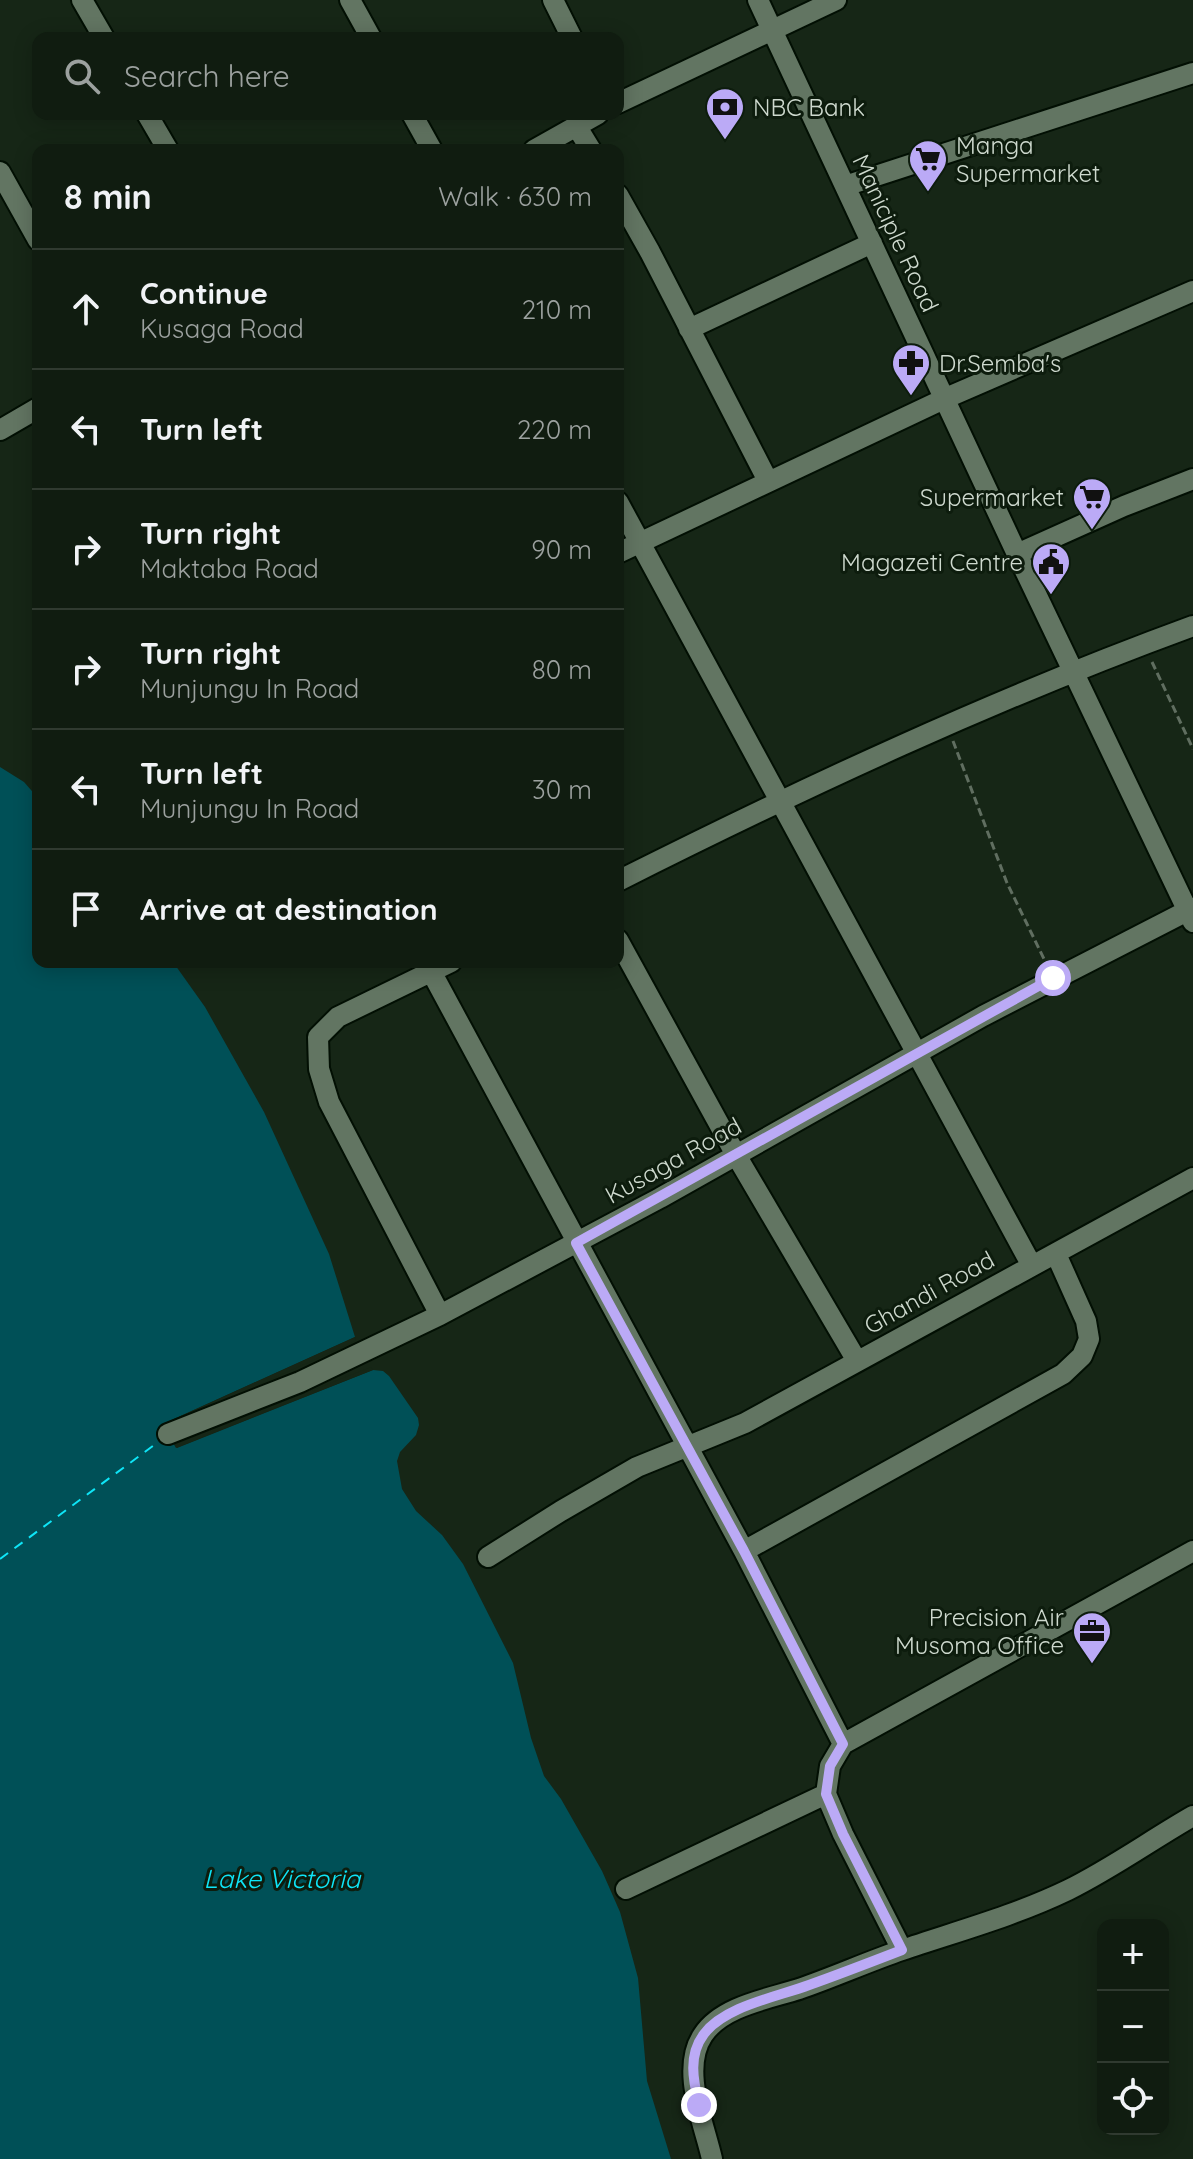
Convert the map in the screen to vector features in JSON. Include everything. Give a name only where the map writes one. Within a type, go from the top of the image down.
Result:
[{"type":"street","points":[[82,0],[101,32]]},
{"type":"street","points":[[350,0],[368,32]]},
{"type":"street","points":[[553,0],[569,32]]},
{"type":"street","name":"Maniciple Road","points":[[758,0],[1017,554],[1191,913]]},
{"type":"street","points":[[624,100],[836,0]]},
{"type":"street","points":[[845,186],[1193,73]]},
{"type":"street","points":[[150,120],[164,144]]},
{"type":"street","points":[[415,120],[429,144]]},
{"type":"street","points":[[545,144],[588,120]]},
{"type":"street","points":[[577,127],[587,144]]},
{"type":"street","points":[[0,172],[32,229]]},
{"type":"street","points":[[624,206],[768,481]]},
{"type":"street","points":[[689,329],[872,243]]},
{"type":"street","points":[[624,550],[946,398],[1193,291]]},
{"type":"street","points":[[0,430],[32,411]]},
{"type":"street","points":[[1017,554],[1193,479]]},
{"type":"street","points":[[624,513],[1032,1266]]},
{"type":"street","points":[[624,878],[782,801],[947,727],[1193,626]]},
{"type":"street","name":"Kusaga Road","points":[[168,1434],[300,1382],[440,1315],[576,1243],[1053,978],[1191,913]]},
{"type":"street","points":[[624,951],[736,1155],[857,1361]]},
{"type":"street","points":[[426,968],[338,1017],[318,1037],[319,1069],[329,1102],[440,1315]]},
{"type":"street","points":[[429,968],[744,1551],[843,1744]]},
{"type":"street","name":"Ghandi Road","points":[[488,1557],[637,1467],[745,1423],[1193,1178]]},
{"type":"street","points":[[744,1551],[1063,1374],[1082,1356],[1089,1339],[1086,1321],[1056,1254]]},
{"type":"street","points":[[902,1950],[826,1794],[830,1766],[843,1744],[1193,1551]]},
{"type":"street","points":[[626,1889],[826,1794]]},
{"type":"street","points":[[712,2159],[692,2076],[694,2054],[702,2036],[714,2022],[737,2010],[902,1950],[993,1921],[1067,1890],[1193,1816]]},
{"type":"path","points":[[1143,644],[1193,749]]},
{"type":"path","points":[[947,727],[1007,883],[1053,978]]},
{"type":"water","name":"Lake Victoria","points":[[0,767],[24,782],[32,791],[32,968],[177,968],[205,1007],[264,1112],[329,1254],[355,1337],[163,1424],[177,1448],[373,1370],[383,1371],[389,1376],[418,1418],[419,1425],[416,1435],[400,1452],[397,1461],[402,1489],[416,1511],[442,1535],[463,1564],[513,1663],[531,1738],[544,1776],[561,1799],[602,1871],[620,1912],[638,1978],[647,2081],[671,2159],[0,2159]]},
{"type":"pier","points":[[355,1337],[356,1341],[168,1426],[178,1443],[371,1367],[373,1370],[176,1448],[163,1424]]},
{"type":"ferry route","points":[[0,1559],[161,1440]]},
{"type":"place","name":"NBC Bank","points":[[725,141]]},
{"type":"place","name":"Manga Supermarket","points":[[928,193]]},
{"type":"place","name":"Dr.Semba's","points":[[911,397]]},
{"type":"place","name":"Supermarket","points":[[1092,531]]},
{"type":"place","name":"Magazeti Centre","points":[[1051,596]]},
{"type":"place","name":"Precision Air Musoma Office","points":[[1092,1665]]},
{"type":"route","points":[[699,2105],[692,2076],[694,2054],[702,2036],[714,2022],[737,2010],[902,1950],[826,1794],[830,1766],[843,1744],[744,1551],[576,1243],[1053,978]]}]
